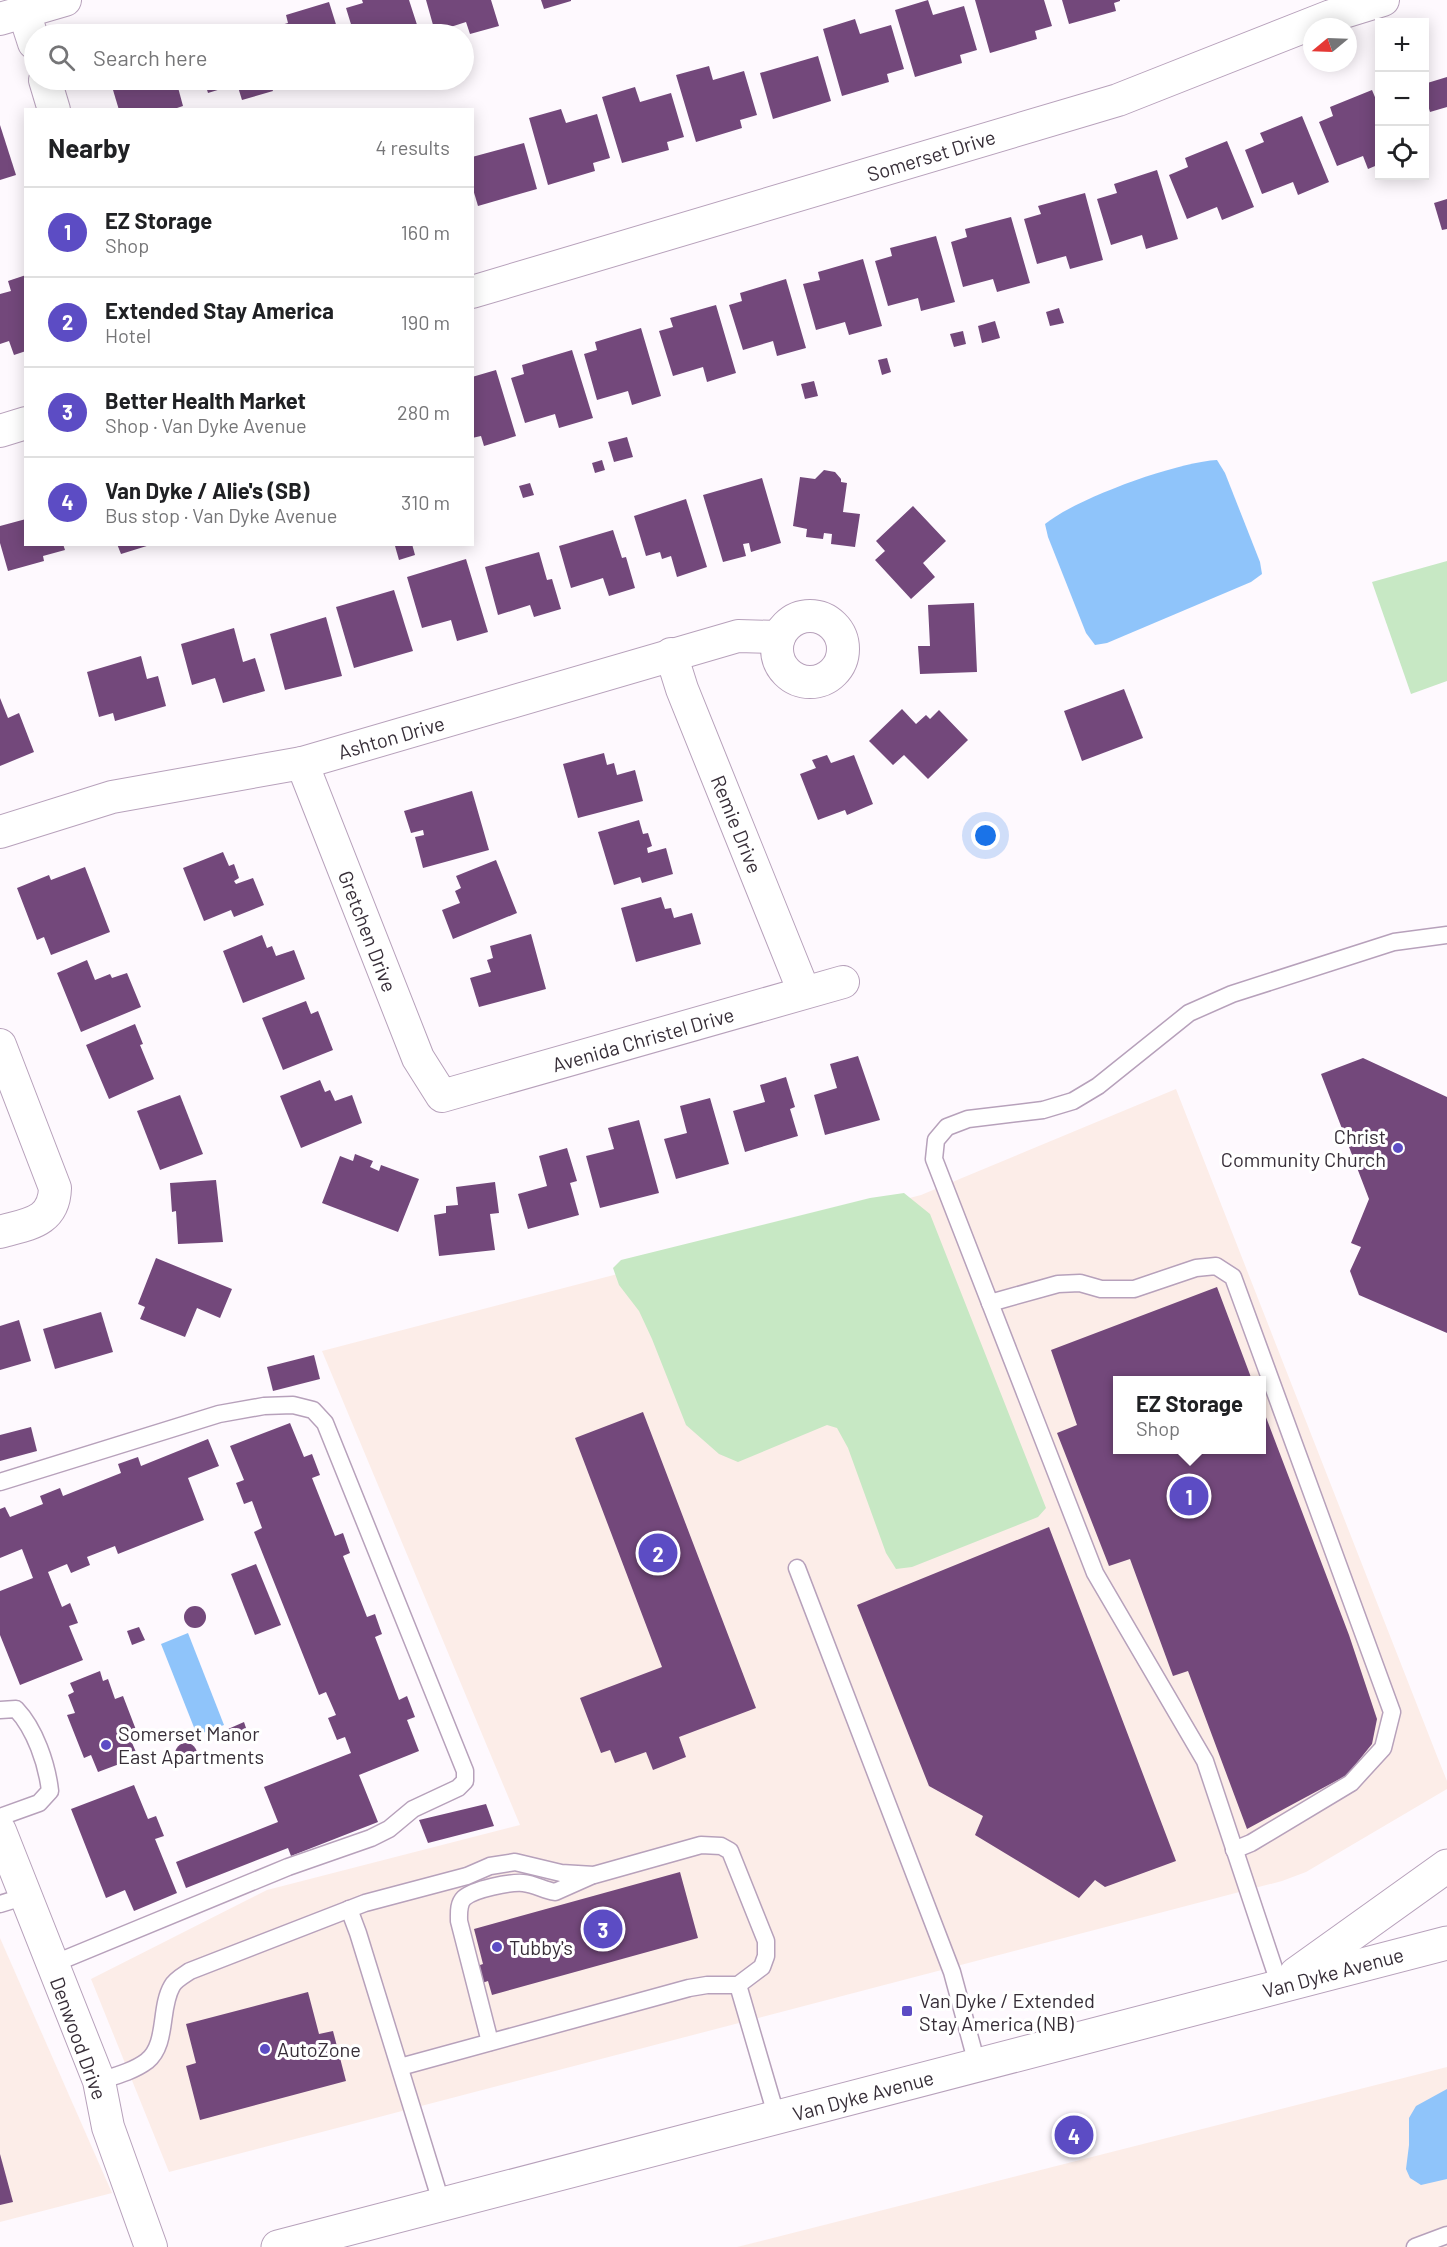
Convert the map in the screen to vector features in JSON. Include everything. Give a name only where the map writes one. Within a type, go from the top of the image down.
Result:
[{"type":"main road","points":[[1280,1986],[1447,1866]]},
{"type":"main road","name":"Van Dyke Avenue","points":[[278,2247],[1280,1986],[1438,1951]]},
{"type":"street","points":[[24,31],[12,16],[65,0]]},
{"type":"street","name":"Somerset Drive","points":[[474,291],[1118,99],[1331,16],[1383,0]]},
{"type":"street","points":[[48,90],[53,108]]},
{"type":"street","points":[[0,431],[24,424]]},
{"type":"street","name":"Ashton Drive","points":[[0,832],[112,797],[302,763],[738,636],[779,637]]},
{"type":"street","name":"Remie Drive","points":[[671,654],[682,689],[804,992]]},
{"type":"street","name":"Gretchen Drive","points":[[302,763],[418,1058],[442,1096]]},
{"type":"street","name":"Avenida Christel Drive","points":[[442,1096],[843,982]]},
{"type":"street","points":[[0,1045],[55,1188],[52,1206],[42,1218],[0,1232]]},
{"type":"street","name":"Denwood Drive","points":[[0,1831],[13,1900],[53,1965],[99,2081],[108,2127],[152,2247]]},
{"type":"lane","points":[[1280,1986],[1205,1761],[1095,1573],[934,1159],[936,1140],[947,1127],[968,1119],[1043,1110],[1073,1101],[1098,1086],[1162,1032],[1189,1013],[1232,994],[1394,942],[1447,935]]},
{"type":"lane","points":[[990,1303],[1058,1284],[1080,1283],[1101,1289],[1134,1289],[1196,1268],[1216,1266],[1233,1277],[1392,1712],[1383,1748],[1351,1782],[1251,1843],[1234,1850]]},
{"type":"lane","points":[[0,1482],[219,1414],[264,1406],[293,1405],[313,1410],[325,1423],[465,1771],[465,1781],[458,1788],[413,1809],[389,1828],[371,1838],[288,1867],[53,1965]]},
{"type":"lane","points":[[797,1568],[952,1972],[977,2064]]},
{"type":"lane","points":[[0,1710],[16,1709],[26,1719],[48,1774],[50,1791],[39,1803],[0,1817]]},
{"type":"lane","points":[[400,2067],[689,1988],[707,1985],[738,1985],[762,1967],[766,1956],[766,1941],[730,1851],[721,1846],[701,1845],[594,1875],[555,1892],[513,1882],[464,1898],[460,1905],[459,1921],[490,2042]]},
{"type":"lane","points":[[99,2081],[129,2071],[148,2060],[159,2041],[165,2003],[173,1983],[190,1971],[349,1909],[467,1876],[490,1866],[514,1862],[561,1873],[594,1875]]},
{"type":"lane","points":[[349,1909],[442,2205]]},
{"type":"lane","points":[[738,1985],[777,2118]]},
{"type":"lane","points":[[1415,2247],[1447,2235]]},
{"type":"shaded area","points":[[1176,1089],[1447,1781],[1447,1789],[1306,1872],[1282,1881],[169,2172],[91,1979],[267,1890],[520,1825],[322,1351],[921,1195]]},
{"type":"shaded area","points":[[0,1938],[112,2193],[0,2222]]},
{"type":"shaded area","points":[[1447,2067],[1447,2247],[737,2247]]},
{"type":"green space","points":[[1447,561],[1447,681],[1411,694],[1372,582]]},
{"type":"green space","points":[[904,1193],[930,1214],[1046,1508],[1038,1517],[912,1567],[896,1569],[886,1553],[848,1448],[837,1428],[827,1425],[738,1462],[719,1454],[686,1425],[639,1311],[619,1285],[613,1268],[621,1260],[870,1198]]},
{"type":"water","points":[[1217,460],[1225,473],[1260,562],[1262,574],[1251,582],[1107,643],[1095,645],[1086,633],[1045,524],[1080,503],[1128,483],[1178,467]]},
{"type":"water","points":[[188,1633],[224,1725],[197,1735],[161,1644]]},
{"type":"water","points":[[1447,2089],[1447,2179],[1421,2185],[1410,2178],[1406,2169],[1409,2118],[1416,2106]]},
{"type":"building","points":[[362,0],[409,0],[417,24],[351,24],[346,8],[363,3]]},
{"type":"building","points":[[426,0],[491,0],[499,26],[474,33],[474,24],[466,22],[433,24]]},
{"type":"building","points":[[541,0],[571,0],[571,1],[544,9]]},
{"type":"building","points":[[928,0],[933,15],[964,6],[977,50],[960,55],[962,63],[915,77],[895,10]]},
{"type":"building","points":[[975,0],[1044,0],[1052,26],[1035,31],[1037,39],[990,53]]},
{"type":"building","points":[[1062,0],[1120,1],[1114,3],[1116,11],[1069,24]]},
{"type":"building","points":[[329,2],[336,24],[285,24],[288,23],[286,15]]},
{"type":"building","points":[[855,19],[860,34],[891,25],[904,69],[887,74],[889,82],[842,96],[823,29]]},
{"type":"building","points":[[818,56],[831,101],[773,119],[760,73]]},
{"type":"building","points":[[709,66],[713,80],[744,71],[757,115],[740,120],[742,128],[696,142],[676,75]]},
{"type":"building","points":[[1447,77],[1447,107],[1430,112],[1429,82]]},
{"type":"building","points":[[635,87],[640,102],[671,93],[684,137],[667,142],[669,150],[622,163],[602,97]]},
{"type":"building","points":[[113,90],[179,90],[183,106],[177,108],[118,108]]},
{"type":"building","points":[[239,90],[273,91],[242,100]]},
{"type":"building","points":[[1372,90],[1375,97],[1375,166],[1368,169],[1363,156],[1337,166],[1319,122],[1333,116],[1330,107]]},
{"type":"building","points":[[561,109],[566,123],[597,114],[610,158],[593,163],[595,171],[548,185],[529,118]]},
{"type":"building","points":[[1302,116],[1329,182],[1298,195],[1293,182],[1262,194],[1245,150],[1264,142],[1260,133]]},
{"type":"building","points":[[0,125],[16,175],[0,180]]},
{"type":"building","points":[[1227,141],[1254,207],[1222,220],[1217,207],[1187,219],[1169,175],[1188,167],[1185,158]]},
{"type":"building","points":[[524,143],[537,189],[478,206],[474,193],[474,156]]},
{"type":"building","points":[[1157,170],[1178,239],[1146,249],[1142,235],[1111,245],[1097,199],[1117,193],[1114,184]]},
{"type":"building","points":[[1085,193],[1103,260],[1070,269],[1066,256],[1037,264],[1024,219],[1041,214],[1038,206]]},
{"type":"building","points":[[1447,199],[1447,229],[1442,230],[1434,203]]},
{"type":"building","points":[[1011,217],[1030,283],[997,292],[993,279],[963,287],[951,242],[967,237],[965,229]]},
{"type":"building","points":[[936,236],[955,302],[921,311],[918,298],[888,306],[875,261],[892,256],[890,248]]},
{"type":"building","points":[[863,259],[882,326],[849,335],[845,322],[816,330],[803,284],[820,280],[818,272]]},
{"type":"building","points":[[24,276],[24,352],[14,355],[9,341],[0,344],[0,294],[11,291],[8,281]]},
{"type":"building","points":[[786,279],[806,348],[777,356],[773,341],[743,350],[729,305],[742,301],[740,293]]},
{"type":"building","points":[[716,305],[736,373],[707,382],[703,367],[673,376],[659,331],[673,327],[670,318]]},
{"type":"building","points":[[1059,308],[1064,323],[1050,326],[1046,312]]},
{"type":"building","points":[[995,321],[1000,338],[982,343],[978,326]]},
{"type":"building","points":[[641,328],[661,396],[632,405],[628,391],[597,400],[584,354],[597,350],[595,342]]},
{"type":"building","points":[[963,331],[966,344],[954,347],[950,334]]},
{"type":"building","points":[[572,350],[593,418],[559,428],[555,414],[525,423],[511,378],[524,374],[522,365]]},
{"type":"building","points":[[887,358],[891,372],[882,375],[878,360]]},
{"type":"building","points":[[496,370],[516,436],[484,446],[481,436],[474,438],[474,376]]},
{"type":"building","points":[[814,381],[818,396],[805,399],[801,384]]},
{"type":"building","points":[[627,437],[633,457],[614,462],[608,442]]},
{"type":"building","points":[[602,460],[605,470],[595,473],[592,463]]},
{"type":"building","points":[[824,470],[835,472],[841,482],[847,483],[843,512],[860,514],[855,547],[831,544],[832,534],[824,533],[823,539],[806,537],[807,529],[793,526],[800,477],[815,479]]},
{"type":"building","points":[[762,478],[781,543],[751,552],[749,543],[743,544],[746,556],[723,562],[703,495]]},
{"type":"building","points":[[530,483],[534,495],[523,498],[519,486]]},
{"type":"building","points":[[686,499],[707,567],[677,577],[671,556],[662,559],[660,552],[646,556],[634,516]]},
{"type":"building","points":[[913,506],[946,541],[923,563],[935,577],[911,599],[875,560],[885,551],[876,541]]},
{"type":"building","points":[[24,520],[24,546],[64,546],[65,550],[43,556],[44,561],[8,571],[0,543],[0,526]]},
{"type":"building","points":[[613,530],[622,558],[626,557],[635,588],[609,596],[603,578],[571,588],[559,546]]},
{"type":"building","points":[[118,546],[147,546],[121,554]]},
{"type":"building","points":[[395,546],[413,546],[415,555],[399,560]]},
{"type":"building","points":[[539,552],[547,580],[552,579],[561,609],[534,617],[530,605],[498,615],[485,567]]},
{"type":"building","points":[[466,559],[488,632],[457,641],[451,620],[422,628],[407,577]]},
{"type":"building","points":[[394,590],[413,651],[354,668],[336,607]]},
{"type":"building","points":[[974,603],[977,672],[920,674],[918,646],[930,646],[928,605]]},
{"type":"building","points":[[326,617],[342,676],[285,690],[270,634]]},
{"type":"building","points":[[234,628],[243,662],[255,658],[265,691],[223,703],[215,678],[192,685],[181,644]]},
{"type":"building","points":[[141,656],[147,679],[158,676],[166,706],[115,721],[113,713],[99,717],[87,672]]},
{"type":"building","points":[[1124,689],[1143,738],[1082,761],[1064,711]]},
{"type":"building","points":[[0,698],[8,718],[19,713],[34,752],[0,766]]},
{"type":"building","points":[[902,709],[916,724],[926,715],[930,719],[939,710],[968,740],[928,779],[904,755],[893,765],[869,741]]},
{"type":"building","points":[[604,753],[607,765],[614,763],[617,775],[635,770],[643,801],[578,818],[563,764]]},
{"type":"building","points":[[827,755],[831,763],[854,755],[873,804],[847,815],[845,810],[818,820],[800,774],[816,768],[812,760]]},
{"type":"building","points":[[472,791],[489,850],[423,868],[415,837],[424,835],[423,830],[411,833],[404,811]]},
{"type":"building","points":[[639,820],[643,834],[648,833],[652,846],[647,848],[648,853],[666,848],[673,874],[642,883],[640,877],[614,885],[598,832]]},
{"type":"building","points":[[223,852],[229,866],[234,864],[239,878],[234,881],[236,884],[253,878],[264,905],[234,917],[231,910],[204,921],[183,868]]},
{"type":"building","points":[[496,860],[517,913],[453,939],[442,910],[460,903],[455,891],[461,888],[456,876]]},
{"type":"building","points":[[85,867],[110,932],[51,955],[44,937],[37,940],[17,888],[49,875],[51,880]]},
{"type":"building","points":[[661,897],[665,909],[671,908],[674,918],[692,913],[701,944],[636,962],[621,908]]},
{"type":"building","points":[[531,934],[546,989],[479,1007],[470,978],[491,972],[487,960],[493,958],[490,946]]},
{"type":"building","points":[[262,935],[267,948],[272,946],[276,956],[294,950],[305,979],[243,1003],[223,951]]},
{"type":"building","points":[[87,960],[95,980],[110,974],[112,978],[127,973],[141,1007],[81,1032],[57,973]]},
{"type":"building","points":[[306,1001],[311,1014],[318,1011],[333,1050],[283,1070],[262,1018]]},
{"type":"building","points":[[135,1024],[143,1044],[140,1045],[154,1079],[109,1099],[86,1045]]},
{"type":"building","points":[[858,1056],[880,1120],[825,1135],[814,1095],[837,1088],[830,1064]]},
{"type":"building","name":"Christ Community Church","points":[[1363,1058],[1447,1097],[1447,1333],[1359,1295],[1350,1271],[1361,1247],[1351,1243],[1369,1199],[1321,1074]]},
{"type":"building","points":[[786,1077],[795,1107],[790,1109],[798,1136],[745,1152],[733,1111],[765,1102],[760,1085]]},
{"type":"building","points":[[320,1080],[325,1092],[330,1090],[335,1101],[352,1095],[362,1123],[301,1148],[280,1096]]},
{"type":"building","points":[[180,1095],[203,1154],[160,1170],[137,1111]]},
{"type":"building","points":[[710,1098],[729,1164],[676,1179],[664,1139],[687,1133],[680,1106]]},
{"type":"building","points":[[639,1120],[659,1193],[600,1208],[586,1156],[614,1149],[608,1128]]},
{"type":"building","points":[[567,1148],[577,1181],[570,1183],[579,1215],[528,1229],[518,1194],[547,1186],[539,1156]]},
{"type":"building","points":[[355,1154],[373,1161],[370,1167],[379,1171],[381,1165],[419,1179],[398,1232],[322,1203],[340,1156],[353,1161]]},
{"type":"building","points":[[216,1180],[223,1242],[178,1244],[176,1211],[172,1212],[170,1183]]},
{"type":"building","points":[[495,1182],[499,1213],[490,1214],[495,1250],[439,1256],[434,1215],[446,1213],[446,1206],[458,1205],[456,1187]]},
{"type":"building","points":[[156,1258],[232,1289],[220,1318],[197,1308],[185,1337],[140,1319],[145,1307],[138,1304]]},
{"type":"building","points":[[1217,1287],[1250,1376],[1113,1376],[1113,1454],[1266,1454],[1266,1417],[1349,1635],[1377,1719],[1372,1744],[1347,1775],[1247,1829],[1188,1671],[1173,1676],[1130,1559],[1109,1566],[1057,1433],[1077,1425],[1051,1350]]},
{"type":"building","points":[[101,1312],[113,1352],[55,1369],[43,1329]]},
{"type":"building","points":[[19,1320],[31,1361],[0,1370],[0,1326]]},
{"type":"building","points":[[314,1355],[320,1379],[273,1391],[267,1367]]},
{"type":"building","points":[[643,1412],[756,1708],[679,1737],[686,1757],[653,1770],[646,1752],[615,1763],[610,1750],[601,1753],[580,1698],[662,1667],[575,1438]]},
{"type":"building","points":[[290,1423],[304,1457],[312,1454],[320,1475],[312,1478],[335,1536],[343,1533],[350,1553],[343,1556],[367,1617],[375,1614],[382,1634],[375,1637],[399,1700],[407,1696],[415,1717],[407,1720],[419,1751],[359,1775],[378,1822],[291,1856],[288,1848],[186,1888],[176,1862],[278,1822],[264,1787],[351,1753],[345,1737],[337,1740],[328,1718],[336,1715],[326,1692],[319,1695],[254,1532],[262,1528],[252,1501],[244,1504],[236,1483],[244,1480],[230,1446]]},
{"type":"building","points":[[31,1427],[37,1451],[0,1461],[0,1435]]},
{"type":"building","points":[[208,1439],[219,1466],[188,1478],[204,1520],[118,1554],[115,1546],[87,1557],[90,1565],[71,1573],[67,1564],[48,1572],[62,1607],[70,1603],[78,1623],[69,1626],[83,1660],[20,1685],[0,1635],[0,1591],[33,1578],[22,1549],[0,1558],[0,1509],[5,1507],[10,1517],[43,1504],[40,1496],[60,1488],[63,1496],[121,1473],[118,1464],[138,1457],[141,1466]]},
{"type":"building","points":[[1049,1527],[1176,1861],[1105,1887],[1095,1880],[1079,1898],[975,1835],[983,1816],[929,1786],[857,1605]]},
{"type":"building","points":[[256,1564],[281,1625],[255,1635],[231,1574]]},
{"type":"building","points":[[195,1606],[203,1609],[206,1617],[203,1625],[195,1628],[187,1625],[184,1617],[187,1609]]},
{"type":"building","points":[[139,1627],[145,1640],[132,1645],[127,1631]]},
{"type":"building","points":[[100,1671],[103,1681],[108,1679],[115,1699],[123,1696],[138,1735],[130,1738],[138,1757],[98,1772],[91,1755],[84,1758],[67,1715],[75,1713],[68,1695],[74,1692],[70,1683]]},
{"type":"building","points":[[244,1722],[249,1737],[234,1743],[228,1729]]},
{"type":"building","points":[[186,1743],[194,1746],[197,1754],[194,1762],[186,1765],[178,1762],[175,1754],[178,1746]]},
{"type":"building","points":[[134,1785],[148,1819],[156,1816],[164,1836],[155,1839],[177,1893],[134,1911],[125,1890],[106,1898],[71,1809]]},
{"type":"building","points":[[486,1804],[494,1826],[428,1843],[419,1820]]},
{"type":"building","points":[[680,1872],[698,1938],[492,1995],[488,1981],[482,1983],[477,1966],[483,1964],[474,1929]]},
{"type":"building","name":"AutoZone","points":[[308,1992],[319,2034],[333,2031],[346,2081],[200,2120],[186,2066],[196,2063],[186,2024]]},
{"type":"building","points":[[0,2154],[13,2202],[0,2205]]},
{"type":"place","name":"Christ Community Church","points":[[1398,1148]]},
{"type":"place","name":"EZ Storage","points":[[1189,1496]]},
{"type":"place","name":"Extended Stay America","points":[[658,1553]]},
{"type":"place","name":"Somerset Manor East Apartments","points":[[106,1745]]},
{"type":"place","name":"Better Health Market","points":[[603,1929]]},
{"type":"place","name":"Tubby's","points":[[497,1947]]},
{"type":"place","name":"Van Dyke / Extended Stay America (NB)","points":[[907,2011]]},
{"type":"place","name":"AutoZone","points":[[265,2049]]},
{"type":"place","name":"Van Dyke / Alie's (SB)","points":[[1074,2135]]}]
